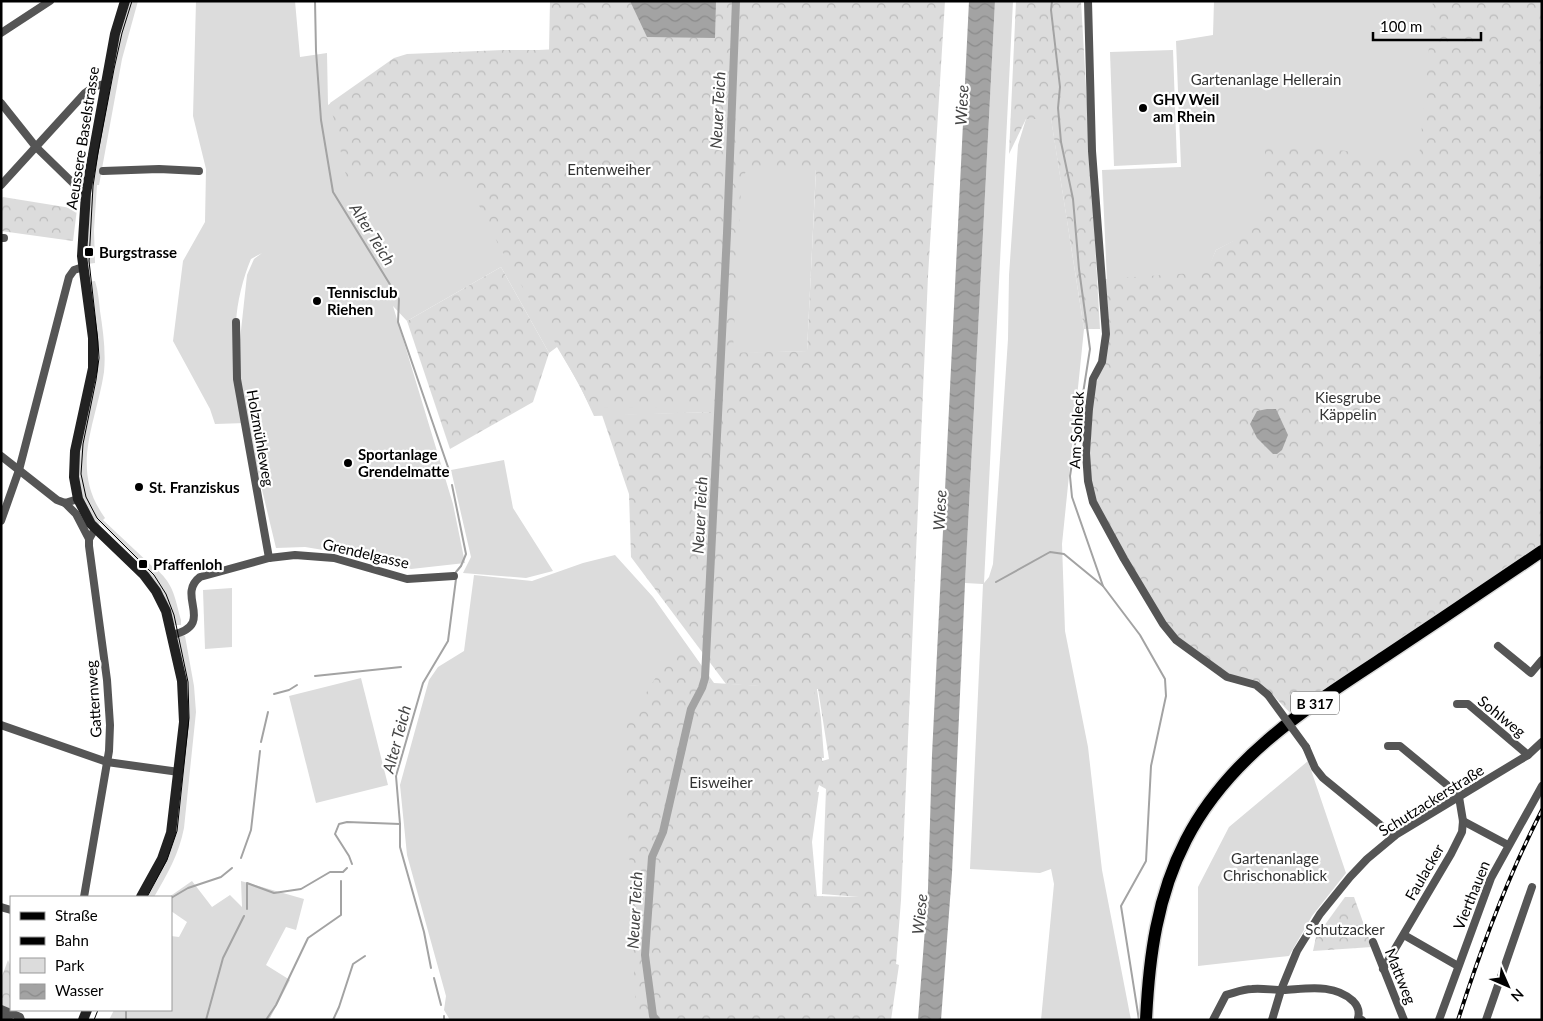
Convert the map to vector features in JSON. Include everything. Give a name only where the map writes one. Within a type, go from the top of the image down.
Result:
[{"type":"main road","name":"Aeussere Baselstrasse","points":[[125,1],[115,34],[87,186],[82,256],[93,338],[93,356],[90,381],[75,451],[74,477],[78,499],[86,517],[95,529],[144,575],[156,591],[166,611],[182,682],[184,705],[179,772],[171,832],[162,859],[142,896]]},
{"type":"main road","name":"B 317","points":[[1146,1020],[1149,975],[1156,924],[1166,888],[1186,840],[1213,797],[1247,758],[1306,710],[1542,551]]},
{"type":"street","name":"Am Sohleck","points":[[1088,1],[1092,151],[1106,334],[1102,362],[1093,379],[1089,409],[1086,452],[1088,480],[1093,502],[1163,624],[1176,640],[1227,677],[1256,685],[1268,695],[1306,747],[1323,778],[1394,836]]},
{"type":"street","points":[[1,33],[46,2]]},
{"type":"street","points":[[1,185],[84,93],[95,86],[106,84]]},
{"type":"street","points":[[1,103],[36,147],[74,184],[87,186]]},
{"type":"street","points":[[103,171],[159,168],[199,171]]},
{"type":"street","points":[[1,521],[19,470],[69,277],[74,270],[83,267]]},
{"type":"street","name":"Holzmühleweg","points":[[236,322],[237,378],[269,558]]},
{"type":"street","points":[[1,456],[57,500],[65,503],[76,514],[89,539]]},
{"type":"street","points":[[65,503],[78,499]]},
{"type":"street","points":[[89,539],[95,529]]},
{"type":"street","name":"Gatternweg","points":[[84,896],[109,751],[110,715],[89,539]]},
{"type":"street","name":"Grendelgasse","points":[[172,635],[188,629],[194,622],[195,614],[191,591],[196,580],[200,577],[269,558],[294,554],[316,555],[334,558],[407,579],[454,576]]},
{"type":"street","points":[[1498,646],[1531,673],[1542,660]]},
{"type":"street","name":"Sohlweg","points":[[1457,704],[1468,704],[1528,756]]},
{"type":"street","points":[[1,725],[107,762],[179,772]]},
{"type":"street","name":"Schutzackerstraße","points":[[1272,1020],[1281,990],[1297,951],[1320,914],[1350,877],[1394,836],[1528,756],[1542,742]]},
{"type":"street","points":[[1388,746],[1400,746],[1459,797]]},
{"type":"street","name":"Vierthauen","points":[[1439,1020],[1491,878],[1542,786]]},
{"type":"street","name":"Faulacker","points":[[1383,969],[1462,832],[1463,820],[1459,797]]},
{"type":"street","points":[[1463,820],[1508,845]]},
{"type":"street","points":[[1486,1020],[1532,887]]},
{"type":"street","points":[[1404,935],[1458,966]]},
{"type":"street","name":"Mattweg","points":[[1373,942],[1404,1020]]},
{"type":"street","points":[[1213,1020],[1226,995],[1252,989],[1314,988],[1338,992],[1354,1002],[1360,1012],[1358,1018],[1362,1020]]},
{"type":"street","points":[[1,1009],[20,1016],[21,1020]]},
{"type":"street","points":[[1,1016],[9,1020]]},
{"type":"green space","points":[[130,1],[138,1],[122,59],[99,185],[97,185],[94,230],[95,263],[87,264],[90,203],[93,185],[91,184],[115,53]]},
{"type":"green space","name":"Entenweiher","points":[[196,1],[295,1],[300,57],[327,53],[328,105],[400,57],[559,49],[746,169],[816,168],[807,351],[716,354],[712,412],[594,416],[579,384],[557,347],[549,353],[501,267],[407,321],[393,306],[453,504],[465,563],[411,569],[360,556],[305,547],[276,548],[246,423],[215,424],[210,409],[173,341],[183,261],[205,222],[206,169],[193,116]],"holes":[[[262,253],[254,259],[247,275],[238,358],[236,323],[241,290],[251,259]]]},
{"type":"green space","points":[[550,1],[945,1],[928,276],[901,900],[896,964],[899,965],[891,1020],[636,1020],[624,728],[680,639],[712,686],[759,686],[726,684],[631,557],[629,494],[602,415],[711,412],[712,407],[591,408],[560,350],[494,237],[467,177],[347,180],[330,103],[394,58],[407,54],[549,50]],"holes":[[[746,170],[816,170],[807,351],[723,353],[723,350],[733,350],[741,188]],[[814,689],[818,689],[829,759],[822,761]],[[819,785],[826,789],[822,894],[859,897],[815,896],[809,843],[815,799]]]},
{"type":"green space","points":[[995,1],[1013,1],[984,583],[989,577],[993,564],[1008,339],[1009,275],[1018,145],[1026,119],[1051,118],[1084,329],[1062,544],[1065,631],[1088,747],[1102,870],[1131,1020],[1041,1020],[1054,884],[1051,869],[1040,873],[970,869],[983,584],[965,583]]},
{"type":"green space","points":[[1016,1],[1081,1],[1100,329],[1084,329],[1051,119],[1026,119],[1009,154]]},
{"type":"green space","name":"Gartenanlage Hellerain","points":[[1214,1],[1542,1],[1542,415],[1265,214],[1238,239],[1216,250],[1207,272],[1200,275],[1187,299],[1102,362],[1107,282],[1102,170],[1181,167],[1176,41],[1213,35]]},
{"type":"green space","name":"Kiesgrube Käppelin","points":[[1433,1],[1542,1],[1542,545],[1292,715],[1271,693],[1237,681],[1176,640],[1099,515],[1088,481],[1094,389],[1108,352],[1109,339],[1105,279],[1206,272],[1216,250],[1233,241],[1264,214],[1265,148],[1330,149],[1355,152],[1356,159],[1419,159]]},
{"type":"green space","name":"GHV Weil am Rhein","points":[[1173,50],[1177,163],[1114,166],[1110,52]]},
{"type":"green space","points":[[3,197],[77,209],[73,241],[1,231],[1,199]]},
{"type":"green space","points":[[501,267],[549,353],[533,402],[450,449],[407,321]]},
{"type":"green space","points":[[95,281],[103,334],[105,364],[88,446],[89,482],[94,500],[105,518],[103,520],[166,579],[177,604],[181,625],[174,625],[164,595],[147,574],[149,572],[100,523],[97,525],[82,499],[78,476],[78,452],[93,384],[88,282]]},
{"type":"green space","points":[[504,460],[513,508],[553,571],[526,578],[463,573],[471,557],[451,470]]},
{"type":"green space","name":"Eisweiher","points":[[615,555],[653,597],[714,683],[817,689],[824,758],[799,758],[804,791],[819,792],[812,842],[821,942],[875,1020],[450,1020],[444,1010],[446,996],[407,855],[400,785],[429,680],[438,667],[464,651],[474,575],[532,581],[583,563]]},
{"type":"green space","points":[[232,588],[232,647],[205,649],[203,590]]},
{"type":"green space","points":[[185,636],[194,686],[196,712],[184,828],[176,855],[155,896],[146,896],[161,869],[185,745],[177,638]]},
{"type":"green space","points":[[361,678],[388,785],[316,803],[289,696]]},
{"type":"green space","name":"Gartenanlage Chrischonablick","points":[[1308,761],[1346,873],[1312,916],[1289,956],[1198,966],[1198,887],[1229,827]]},
{"type":"green space","points":[[192,881],[212,907],[230,895],[242,907],[241,881],[304,899],[296,930],[286,927],[266,965],[290,980],[269,1020],[109,1020],[114,1011],[172,1011],[172,936],[179,937],[187,922],[172,912],[172,896],[170,896]]},
{"type":"green space","name":"Schutzacker","points":[[1345,897],[1354,897],[1372,947],[1313,951],[1316,937]]},
{"type":"green space","points":[[8,960],[10,965],[10,1009],[1,1005],[1,979]]},
{"type":"water","points":[[630,1],[716,1],[715,38],[647,37]]},
{"type":"water","name":"Wiese","points":[[969,1],[995,1],[952,873],[941,1020],[918,1020],[928,889],[932,755]]},
{"type":"water","points":[[1276,409],[1288,435],[1282,450],[1277,454],[1273,454],[1257,438],[1250,424],[1257,411]]},
{"type":"waterway","name":"Alter Teich","points":[[315,1],[316,51],[321,120],[333,192],[399,299],[398,322],[449,470]]},
{"type":"waterway","name":"Neuer Teich","points":[[656,1020],[653,1016],[645,955],[652,857],[663,832],[691,709],[705,678],[727,233],[736,1]]},
{"type":"waterway","points":[[1052,1],[1051,10],[1060,87],[1058,108],[1061,142],[1073,199],[1079,269],[1090,349],[1070,476],[1072,497],[1103,586]]},
{"type":"waterway","name":"Alter Teich","points":[[452,485],[466,554],[456,572]]},
{"type":"waterway","points":[[996,582],[1050,552],[1064,554],[1103,586],[1140,635],[1165,679],[1166,696],[1151,766],[1146,861],[1121,906],[1139,1020]]},
{"type":"waterway","name":"Alter Teich","points":[[431,968],[424,932],[400,847],[396,776],[423,683],[448,641],[456,579]]},
{"type":"waterway","points":[[315,676],[401,667]]},
{"type":"waterway","points":[[274,694],[289,690],[297,685]]},
{"type":"waterway","points":[[261,742],[268,712]]},
{"type":"waterway","points":[[241,858],[251,830],[260,751]]},
{"type":"waterway","points":[[352,864],[335,834],[339,824],[347,822],[400,824]]},
{"type":"waterway","points":[[172,897],[188,888],[221,877],[232,868]]},
{"type":"waterway","points":[[247,909],[247,883],[274,893],[301,889],[330,872],[343,872],[347,868]]},
{"type":"waterway","points":[[266,1020],[276,1005],[308,938],[341,915],[341,881]]},
{"type":"waterway","points":[[206,1020],[223,958],[244,916]]},
{"type":"waterway","points":[[333,1020],[353,964],[365,956]]},
{"type":"waterway","name":"Alter Teich","points":[[434,978],[441,1005]]},
{"type":"waterway","points":[[126,1011],[126,1020]]},
{"type":"tram line","points":[[132,1],[114,69],[93,186],[89,261],[99,358],[83,444],[81,474],[86,497],[97,518],[154,575],[166,594],[174,615],[188,682],[189,718],[177,831],[167,860],[148,896]]},
{"type":"tram line","points":[[94,1020],[98,1011]]},
{"type":"railway","points":[[1458,1020],[1495,914],[1517,861],[1542,810]]},
{"type":"place","name":"GHV Weil am Rhein","points":[[1143,108]]},
{"type":"place","name":"Burgstrasse","points":[[89,252]]},
{"type":"place","name":"Tennisclub Riehen","points":[[317,301]]},
{"type":"place","name":"Sportanlage Grendelmatte","points":[[348,463]]},
{"type":"place","name":"St. Franziskus","points":[[139,487]]},
{"type":"place","name":"Pfaffenloh","points":[[143,564]]}]
